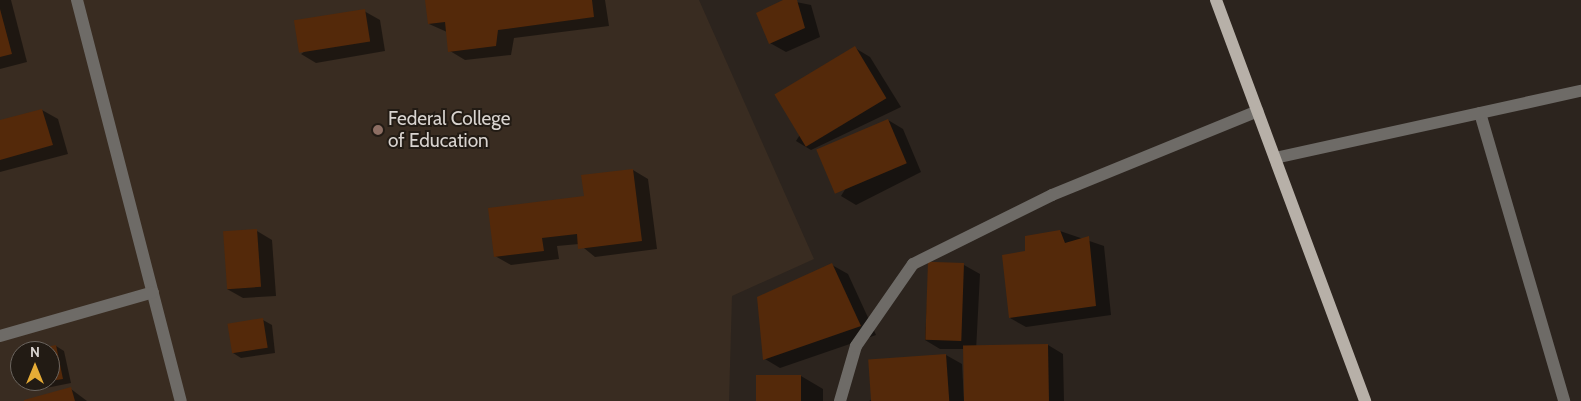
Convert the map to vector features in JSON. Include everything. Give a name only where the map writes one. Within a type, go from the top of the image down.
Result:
[{"type":"main road","points":[[1216,0],[1364,401]]},
{"type":"street","points":[[77,0],[181,401]]},
{"type":"street","points":[[1275,158],[1581,91]]},
{"type":"street","points":[[840,401],[856,346],[914,264],[1052,195],[1258,111]]},
{"type":"street","points":[[1480,114],[1564,401]]},
{"type":"street","points":[[0,336],[152,292]]},
{"type":"shaded area","name":"Federal College of Education","points":[[0,0],[699,0],[814,259],[732,296],[729,401],[0,401]]},
{"type":"building","points":[[425,0],[592,0],[594,17],[498,30],[496,46],[448,52],[445,22],[428,24]]},
{"type":"building","points":[[783,0],[797,0],[805,28],[769,44],[756,13]]},
{"type":"building","points":[[0,9],[12,54],[0,57]]},
{"type":"building","points":[[365,9],[370,42],[299,53],[294,20]]},
{"type":"building","points":[[855,46],[886,98],[806,147],[774,94]]},
{"type":"building","points":[[42,109],[53,145],[0,160],[0,120]]},
{"type":"building","points":[[888,119],[907,163],[835,194],[816,149]]},
{"type":"building","points":[[633,169],[642,241],[578,249],[577,234],[542,238],[544,251],[494,257],[488,208],[584,196],[581,175]]},
{"type":"building","points":[[257,229],[261,287],[227,289],[223,231]]},
{"type":"building","points":[[1060,230],[1065,243],[1089,236],[1096,306],[1009,318],[1002,255],[1025,251],[1025,236]]},
{"type":"building","points":[[928,262],[964,263],[961,341],[925,340]]},
{"type":"building","points":[[832,263],[861,326],[763,360],[757,297]]},
{"type":"building","points":[[263,318],[268,348],[232,353],[227,324]]},
{"type":"building","points":[[1048,344],[1049,401],[964,401],[963,345]]},
{"type":"building","points":[[946,354],[949,401],[871,401],[868,359]]},
{"type":"building","points":[[60,364],[63,379],[60,379]]},
{"type":"building","points":[[756,375],[801,375],[801,401],[756,401]]},
{"type":"building","points":[[71,387],[75,401],[24,401],[24,400]]},
{"type":"place","name":"Federal College of Education","points":[[378,130]]}]
